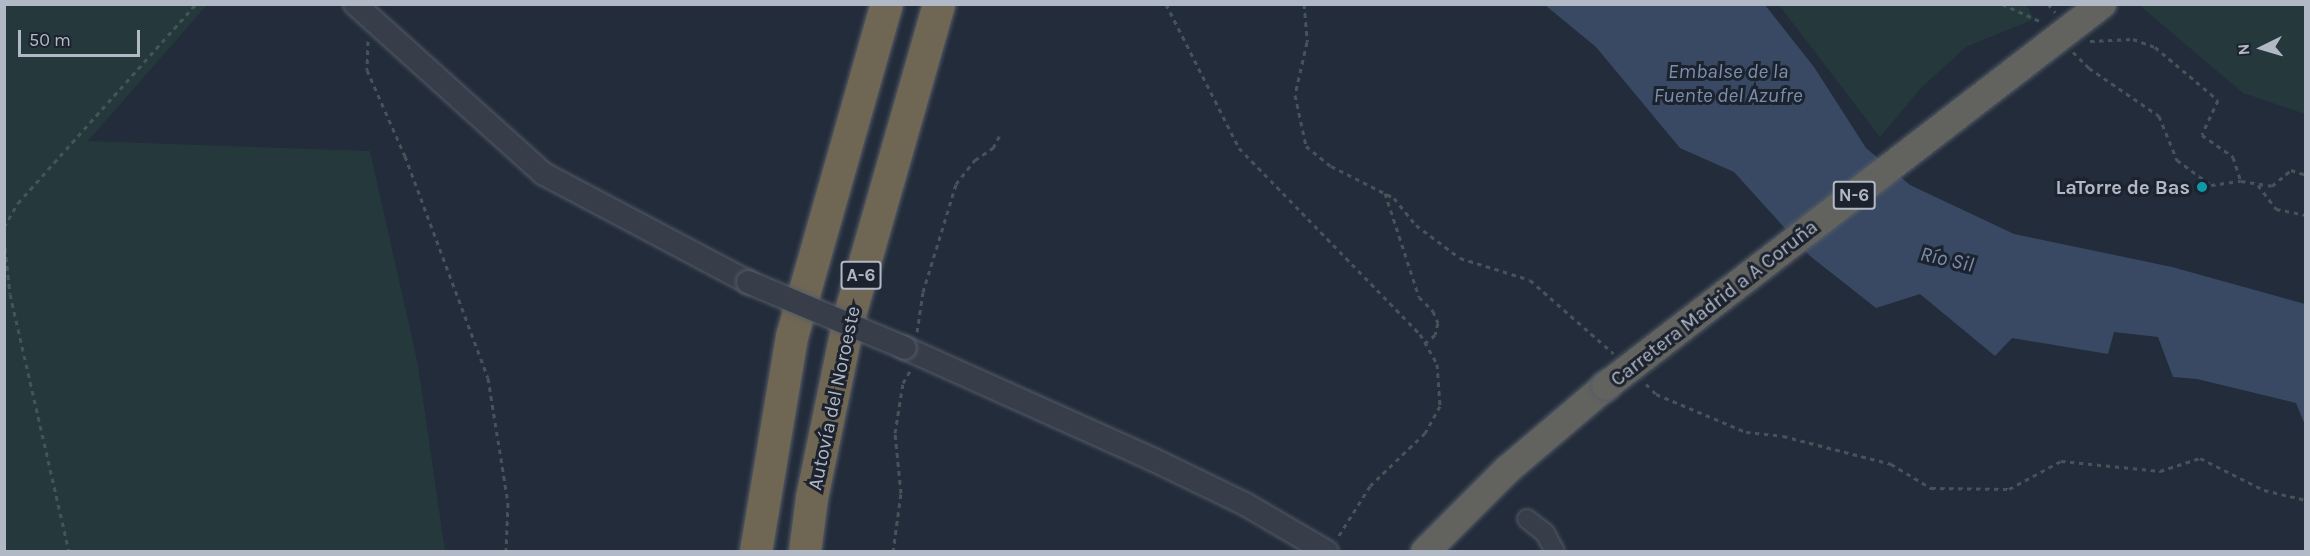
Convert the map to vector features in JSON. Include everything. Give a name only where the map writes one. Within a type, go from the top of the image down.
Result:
[{"type":"highway","name":"A-6","points":[[756,552],[792,336],[887,4]]},
{"type":"highway","name":"Autovía del Noroeste","points":[[805,552],[812,498],[850,315],[939,4]]},
{"type":"highway","name":"Carretera Madrid a A Coruña","points":[[1425,552],[1508,469],[1606,386],[2102,4]]},
{"type":"street","points":[[363,12],[544,174],[748,282],[905,348],[1152,459],[1331,547]]},
{"type":"street","points":[[1527,519],[1545,533],[1555,552]]},
{"type":"path","points":[[4,227],[18,203],[196,4]]},
{"type":"path","points":[[1166,4],[1245,156],[1425,343],[1437,364],[1440,406],[1425,433],[1370,486],[1331,547]]},
{"type":"path","points":[[1304,4],[1307,42],[1295,95],[1306,146],[1331,166],[1385,194],[1460,258],[1530,280],[1615,355]]},
{"type":"path","points":[[2002,4],[2043,23]]},
{"type":"path","points":[[2048,4],[2058,15]]},
{"type":"path","points":[[363,12],[368,70],[414,177],[488,378],[508,503],[506,552]]},
{"type":"path","points":[[2084,36],[2092,42],[2133,39],[2155,47],[2218,100],[2202,135],[2233,158],[2241,181]]},
{"type":"path","points":[[2066,45],[2089,68],[2159,116],[2177,160],[2211,184],[2241,181],[2272,186],[2291,170],[2306,175]]},
{"type":"path","points":[[2258,185],[2276,209],[2306,215]]},
{"type":"path","points":[[1385,194],[1419,297],[1433,311],[1438,322],[1436,335],[1425,343]]},
{"type":"path","points":[[4,239],[10,294],[69,552]]},
{"type":"path","points":[[1640,378],[1656,394],[1746,432],[1783,436],[1891,464],[1931,488],[2009,489],[2061,461],[2160,471],[2200,458],[2264,490],[2306,500]]},
{"type":"shaded area","points":[[4,5],[207,5],[88,141],[370,151],[418,365],[445,551],[5,551]]},
{"type":"shaded area","points":[[1779,5],[2026,5],[2034,19],[1966,47],[1921,88],[1880,137]]},
{"type":"shaded area","points":[[2139,5],[2305,5],[2305,114],[2243,93]]},
{"type":"water","name":"Embalse de la Fuente del Azufre","points":[[1545,5],[1765,5],[1814,67],[1866,148],[1910,185],[2014,234],[2172,267],[2305,304],[2305,425],[2296,403],[2197,379],[2173,377],[2158,337],[2114,332],[2108,354],[2012,338],[1995,356],[1920,294],[1876,308],[1810,256],[1734,172],[1680,148],[1596,47]]},
{"type":"place","name":"LaTorre de Bas","points":[[2202,187]]},
{"type":"water label","name":"Río Sil","points":[[1947,259]]}]
